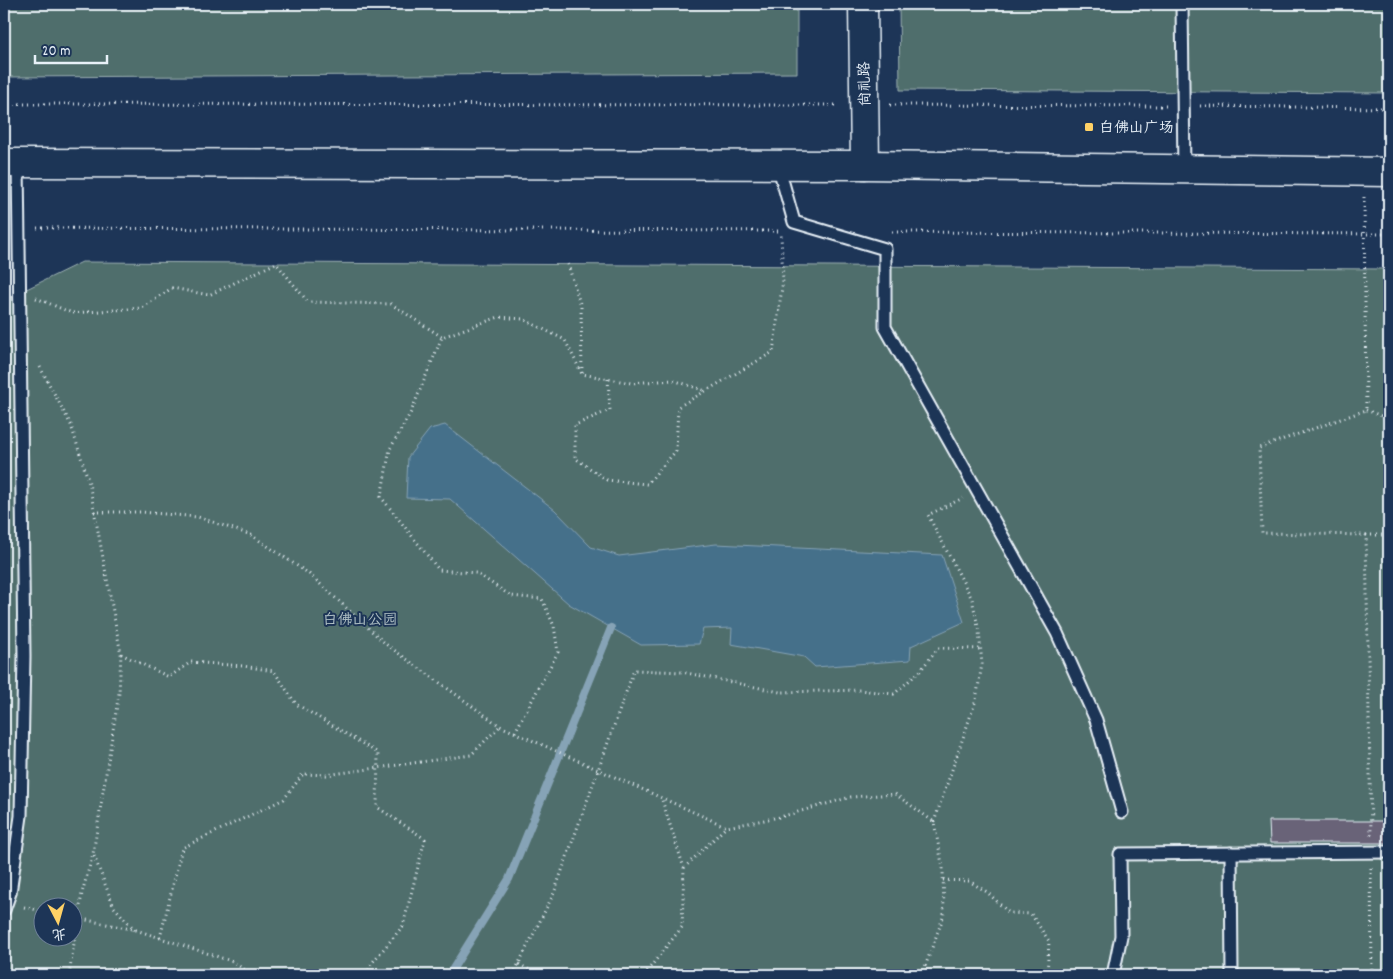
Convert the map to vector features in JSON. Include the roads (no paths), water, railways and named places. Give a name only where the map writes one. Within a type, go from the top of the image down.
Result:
[{"type":"main road","name":"尚礼路","points":[[864,4],[865,165]]},
{"type":"main road","points":[[11,163],[865,165],[1377,172]]},
{"type":"lane","points":[[1182,4],[1184,170]]},
{"type":"lane","points":[[4,910],[10,893],[21,816],[24,646],[19,228],[11,163]]},
{"type":"lane","points":[[778,165],[794,222],[885,249],[885,327],[1057,632],[1096,720],[1122,812]]},
{"type":"lane","points":[[1113,975],[1121,936],[1120,854],[1389,852]]},
{"type":"lane","points":[[1231,853],[1232,975]]},
{"type":"water","points":[[445,425],[555,510],[591,547],[619,556],[716,544],[942,555],[964,622],[911,646],[910,660],[815,667],[804,657],[731,644],[732,628],[703,629],[699,644],[641,645],[569,604],[450,499],[406,498],[408,457],[430,429]]},
{"type":"waterway","points":[[449,975],[509,879],[611,628]]},
{"type":"place","name":"白佛山广场","points":[[1089,127]]},
{"type":"park label","name":"白佛山公园","points":[[360,619]]}]
